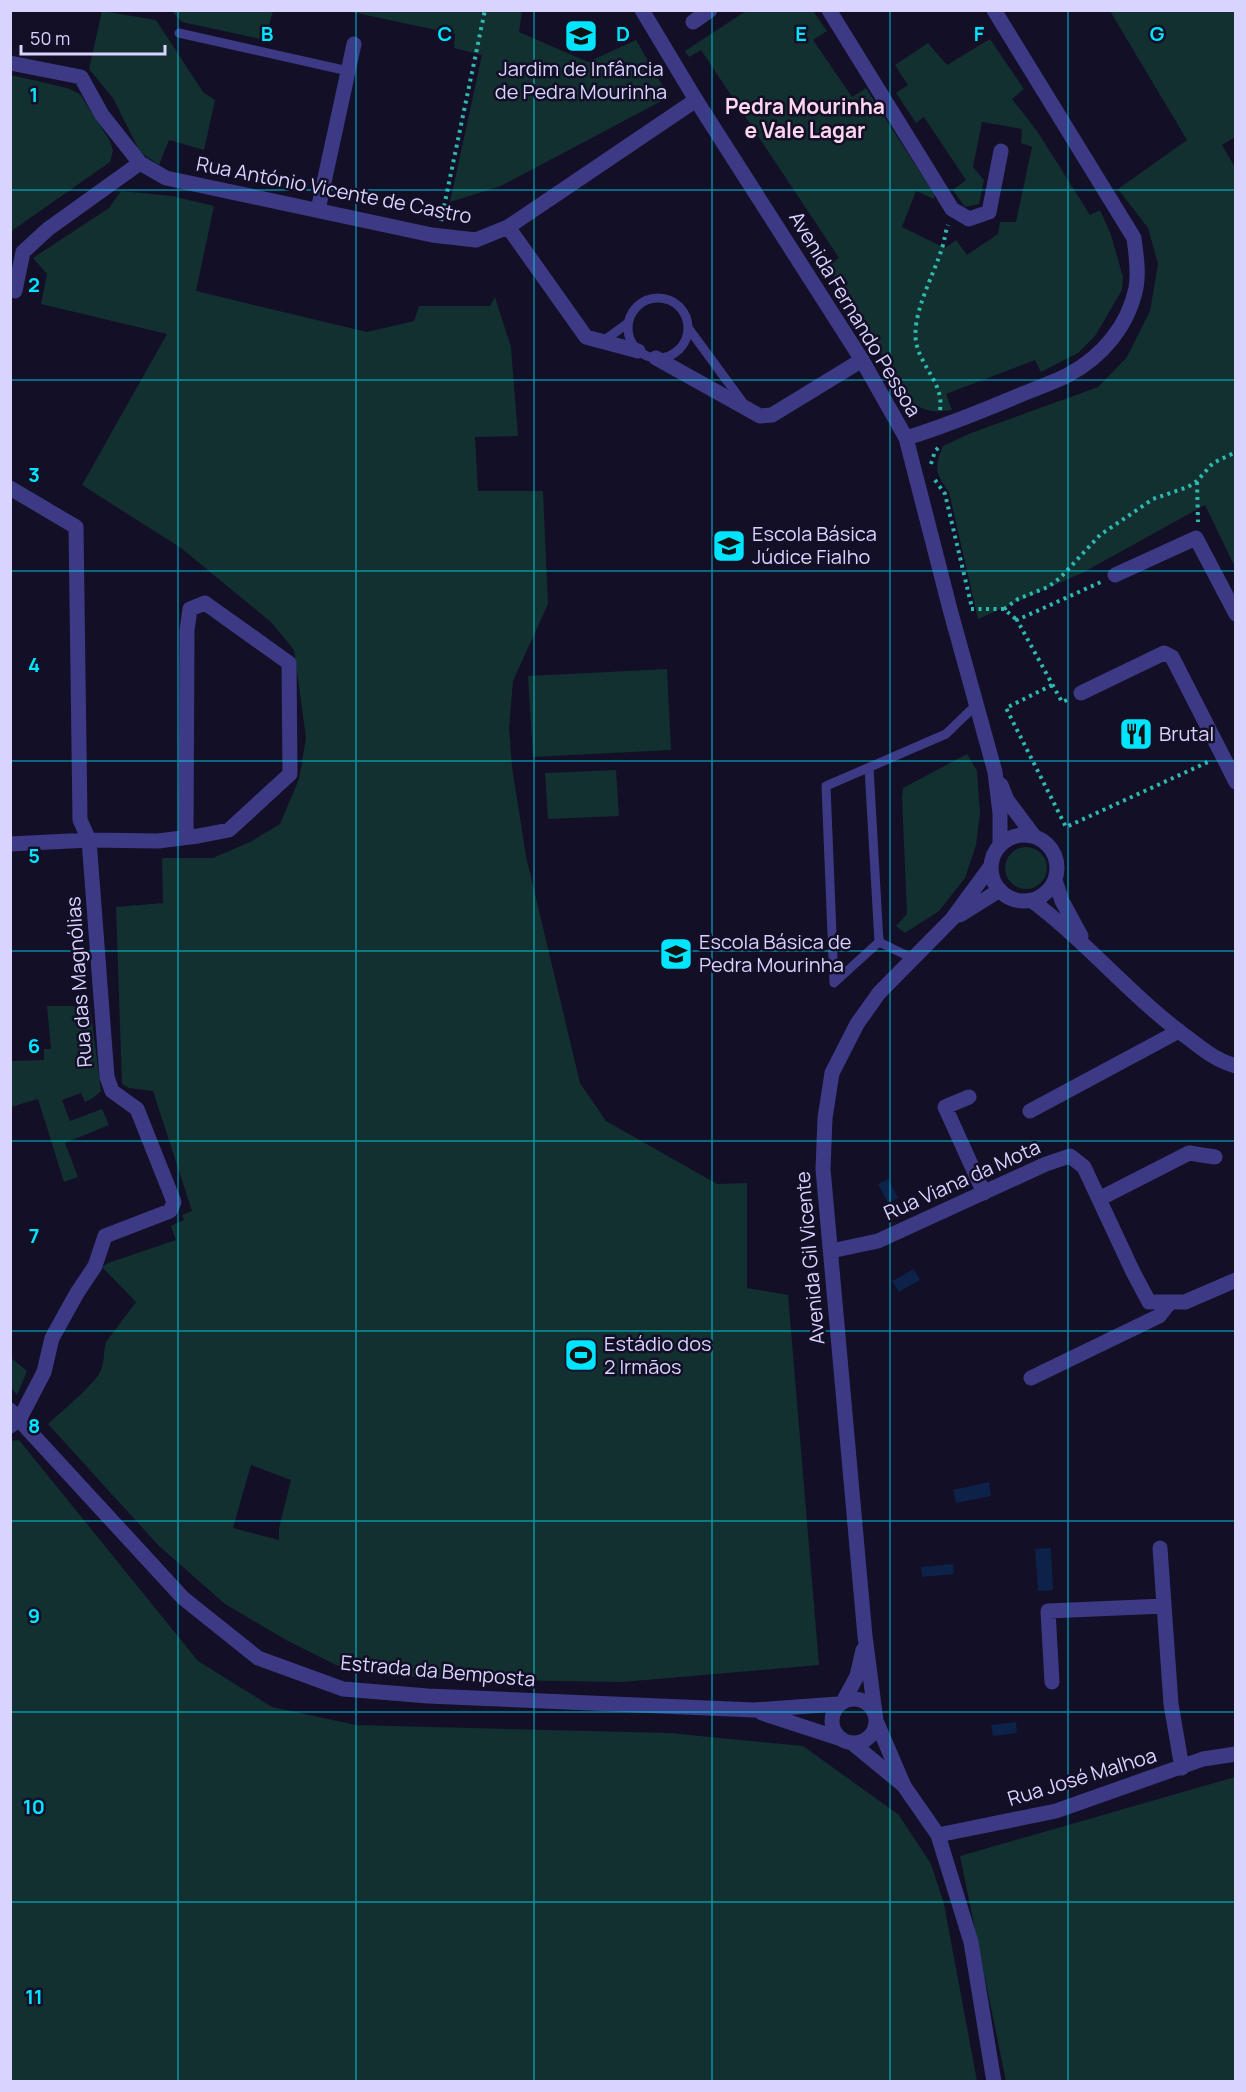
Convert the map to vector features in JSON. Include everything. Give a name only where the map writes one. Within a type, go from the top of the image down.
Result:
[{"type":"street","name":"Avenida Fernando Pessoa","points":[[642,10],[696,100],[862,360],[906,438],[994,772]]},
{"type":"street","points":[[693,22],[710,10]]},
{"type":"street","points":[[830,10],[951,209],[969,219],[989,212],[1001,151]]},
{"type":"street","points":[[906,438],[946,426],[1068,375],[1097,354],[1113,338],[1128,312],[1136,286],[1137,259],[1134,238],[994,10]]},
{"type":"street","points":[[318,210],[354,44]]},
{"type":"street","name":"Rua António Vicente de Castro","points":[[10,63],[81,77],[102,115],[140,163],[165,178],[438,236],[476,240],[508,227],[696,100]]},
{"type":"street","points":[[15,291],[23,252],[48,229],[140,163]]},
{"type":"street","points":[[508,227],[586,336],[638,351]]},
{"type":"street","points":[[656,358],[760,416],[772,415],[862,360]]},
{"type":"street","name":"Rua das Magnólias","points":[[10,488],[76,527],[80,820],[89,840],[107,1077],[112,1091],[137,1108],[174,1202],[170,1211],[105,1236],[94,1266],[52,1338],[44,1372],[13,1418]]},
{"type":"street","points":[[1115,575],[1196,538],[1236,614]]},
{"type":"street","points":[[10,844],[89,840],[158,841],[186,837],[229,830],[290,774],[289,663],[205,603],[190,609],[187,630],[186,837]]},
{"type":"street","points":[[1081,693],[1164,653],[1168,654],[1172,657],[1236,782]]},
{"type":"street","points":[[994,772],[1007,800],[1034,836]]},
{"type":"street","points":[[994,772],[1000,813],[1000,845]]},
{"type":"street","points":[[1016,835],[1034,836],[1044,840],[1052,849],[1058,869],[1055,880],[1041,896],[1020,901],[1000,890],[991,875],[991,866],[995,851],[1000,845],[1016,835]]},
{"type":"street","points":[[952,919],[991,866]]},
{"type":"street","points":[[1055,880],[1062,901],[1086,946]]},
{"type":"street","points":[[952,919],[1000,890]]},
{"type":"street","points":[[1031,900],[1086,946],[1157,1016],[1219,1062],[1236,1066]]},
{"type":"street","name":"Avenida Gil Vicente","points":[[865,1636],[822,1154],[825,1118],[832,1073],[857,1024],[879,993],[952,919]]},
{"type":"street","points":[[1030,1111],[1179,1031]]},
{"type":"street","points":[[969,1097],[945,1107],[984,1192]]},
{"type":"street","points":[[1099,1199],[1188,1153],[1215,1157]]},
{"type":"street","name":"Rua Viana da Mota","points":[[831,1251],[878,1241],[1046,1164],[1071,1156],[1084,1167],[1132,1272],[1149,1302],[1185,1302],[1236,1280]]},
{"type":"street","points":[[1031,1378],[1160,1316],[1170,1302]]},
{"type":"street","name":"Estrada da Bemposta","points":[[13,1418],[183,1598],[258,1658],[343,1689],[428,1696],[754,1710]]},
{"type":"street","points":[[1160,1548],[1172,1704],[1182,1768]]},
{"type":"street","points":[[1052,1682],[1048,1611],[1164,1606]]},
{"type":"street","points":[[865,1636],[857,1676],[832,1716],[831,1723],[836,1735],[904,1786]]},
{"type":"street","points":[[754,1710],[846,1741],[866,1740],[871,1736],[876,1718],[865,1636]]},
{"type":"street","points":[[754,1710],[859,1699],[872,1707],[904,1786],[938,1835],[971,1942],[994,2082]]},
{"type":"street","name":"Rua José Malhoa","points":[[938,1835],[1056,1811],[1203,1759],[1236,1754]]},
{"type":"lane","points":[[179,33],[348,71]]},
{"type":"lane","points":[[656,297],[666,298],[676,303],[688,319],[689,329],[682,347],[675,354],[656,358],[638,351],[628,333],[628,323],[631,313],[638,305],[656,297]]},
{"type":"lane","points":[[602,342],[628,323]]},
{"type":"lane","points":[[689,329],[748,409]]},
{"type":"lane","points":[[879,942],[834,983],[826,786],[946,734],[976,705]]},
{"type":"lane","points":[[869,768],[879,942]]},
{"type":"lane","points":[[879,942],[914,959]]},
{"type":"path","points":[[438,236],[485,10]]},
{"type":"path","points":[[939,414],[941,398],[938,388],[922,362],[915,332],[918,316],[943,247],[946,230],[955,211]]},
{"type":"path","points":[[946,442],[935,451],[931,462],[931,472],[945,494],[972,608]]},
{"type":"path","points":[[951,614],[972,608],[1004,609],[1018,599],[1048,587],[1060,578],[1100,535],[1153,499],[1188,487],[1197,481],[1213,463],[1236,452]]},
{"type":"path","points":[[1196,538],[1197,481]]},
{"type":"path","points":[[1017,620],[1115,575]]},
{"type":"path","points":[[1004,609],[1017,620],[1062,702],[1081,693]]},
{"type":"path","points":[[1053,685],[1006,708],[1066,827],[1222,755]]},
{"type":"green space","points":[[102,11],[156,20],[203,92],[215,100],[204,150],[169,140],[159,165],[140,152],[113,98],[89,69]]},
{"type":"green space","points":[[172,11],[273,11],[265,40],[182,22]]},
{"type":"green space","points":[[347,11],[522,11],[519,32],[588,62],[636,40],[669,97],[501,186],[450,202],[482,55],[454,48],[455,34]]},
{"type":"green space","points":[[746,11],[813,11],[827,31],[813,40],[852,97],[866,88],[934,194],[934,199],[916,191],[902,227],[945,248],[956,240],[967,255],[998,234],[1000,222],[1016,222],[1032,147],[1021,143],[1022,129],[982,122],[973,167],[984,180],[979,204],[965,207],[953,190],[966,180],[924,117],[916,123],[896,93],[908,85],[895,65],[928,43],[947,65],[990,39],[1024,89],[1012,99],[1037,131],[1090,215],[1100,210],[1111,235],[1123,277],[1122,290],[1095,336],[1078,353],[1041,372],[1035,360],[946,394],[952,410],[930,411],[910,401],[828,266],[839,258],[701,50],[689,57],[685,51]]},
{"type":"green space","points":[[1110,11],[1235,11],[1235,137],[1222,145],[1236,169],[1235,567],[1205,505],[1084,572],[978,619],[949,492],[937,470],[943,446],[971,433],[1098,387],[1127,357],[1150,311],[1158,264],[1148,228],[1118,189],[1187,140]]},
{"type":"green space","points":[[11,75],[67,88],[80,94],[110,141],[113,151],[110,162],[13,230],[11,237]]},
{"type":"green space","points":[[121,191],[172,196],[214,206],[196,291],[367,332],[414,321],[419,306],[490,306],[495,297],[511,347],[518,436],[475,437],[478,491],[543,491],[548,604],[513,681],[509,728],[512,767],[526,856],[580,1083],[606,1121],[717,1184],[747,1183],[747,1288],[788,1295],[819,1665],[622,1682],[387,1676],[336,1665],[286,1640],[225,1604],[159,1546],[48,1424],[93,1382],[102,1366],[106,1342],[136,1302],[102,1267],[176,1240],[171,1226],[184,1220],[182,1215],[192,1211],[153,1091],[129,1088],[122,1084],[116,907],[163,903],[162,858],[213,858],[252,841],[280,824],[299,779],[306,738],[294,650],[271,622],[181,548],[82,485],[167,334],[41,304],[47,274],[33,258],[109,208]],"holes":[[[251,1465],[291,1480],[279,1528],[279,1540],[233,1528]]]},
{"type":"green space","points":[[667,669],[671,750],[533,757],[528,676]]},
{"type":"green space","points":[[967,754],[977,771],[980,813],[976,845],[965,878],[939,911],[905,933],[896,926],[907,914],[903,788]]},
{"type":"green space","points":[[616,770],[619,816],[548,819],[545,773]]},
{"type":"green space","points":[[1026,847],[1034,848],[1041,853],[1046,860],[1046,876],[1041,883],[1034,888],[1026,889],[1018,888],[1011,883],[1006,876],[1005,868],[1006,860],[1011,853],[1018,848]]},
{"type":"green space","points":[[47,1006],[90,1006],[101,1091],[85,1102],[81,1093],[62,1100],[70,1121],[102,1109],[109,1125],[65,1143],[78,1177],[64,1182],[38,1099],[11,1107],[11,1061],[44,1060],[44,1049],[51,1049]]},
{"type":"green space","points":[[10,1357],[27,1371],[17,1395],[11,1388]]},
{"type":"green space","points":[[19,1440],[198,1661],[272,1707],[356,1725],[669,1733],[803,1746],[899,1815],[931,1864],[944,1904],[977,2081],[11,2081],[10,1441]]},
{"type":"green space","points":[[1235,1777],[1235,2081],[1006,2081],[960,1856]]},
{"type":"water","points":[[888,1179],[898,1198],[888,1203],[878,1184]]},
{"type":"water","points":[[914,1269],[920,1280],[899,1292],[892,1281]]},
{"type":"water","points":[[989,1482],[991,1496],[956,1503],[953,1490]]},
{"type":"water","points":[[1051,1548],[1053,1590],[1038,1591],[1035,1549]]},
{"type":"water","points":[[953,1564],[954,1574],[922,1577],[921,1567]]},
{"type":"water","points":[[1016,1722],[1017,1733],[993,1736],[991,1725]]},
{"type":"place","name":"Jardim de Infância de Pedra Mourinha","points":[[581,36]]},
{"type":"place","name":"Escola Básica Júdice Fialho","points":[[729,546]]},
{"type":"place","name":"Brutal","points":[[1136,734]]},
{"type":"place","name":"Escola Básica de Pedra Mourinha","points":[[676,954]]},
{"type":"place","name":"Estádio dos 2 Irmãos","points":[[581,1355]]},
{"type":"district","name":"Pedra Mourinha e Vale Lagar","points":[[805,119]]}]
